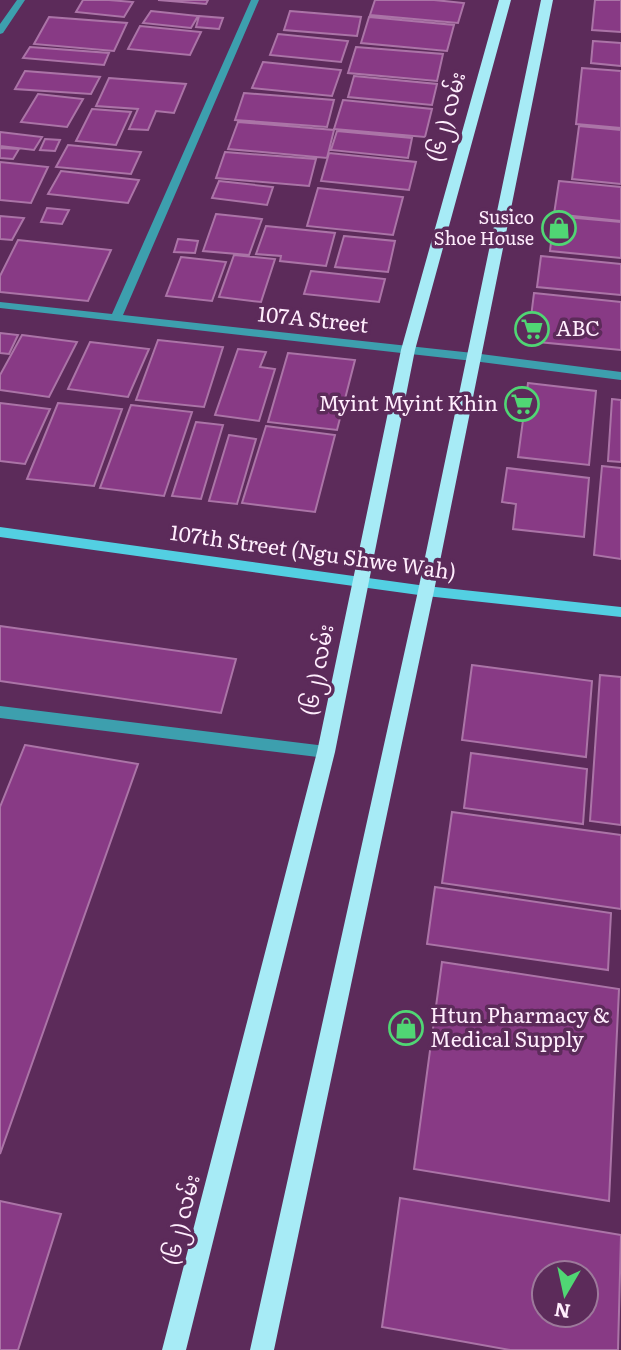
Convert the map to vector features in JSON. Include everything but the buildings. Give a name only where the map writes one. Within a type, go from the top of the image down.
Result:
[{"type":"main road","name":"(၆၂) လမ်း","points":[[174,1350],[326,752],[408,350],[505,0]]},
{"type":"main road","points":[[262,1350],[426,591],[547,0]]},
{"type":"street","points":[[0,32],[21,0]]},
{"type":"street","points":[[116,318],[255,0]]},
{"type":"street","name":"107A Street","points":[[0,305],[473,356],[621,376]]},
{"type":"street","name":"107th Street (Ngu Shwe Wah)","points":[[0,531],[426,591],[621,612]]},
{"type":"street","points":[[0,712],[326,752]]},
{"type":"place","name":"Susico Shoe House","points":[[559,228]]},
{"type":"place","name":"ABC","points":[[532,329]]},
{"type":"place","name":"Myint Myint Khin","points":[[522,404]]},
{"type":"place","name":"Htun Pharmacy & Medical Supply","points":[[406,1028]]}]
